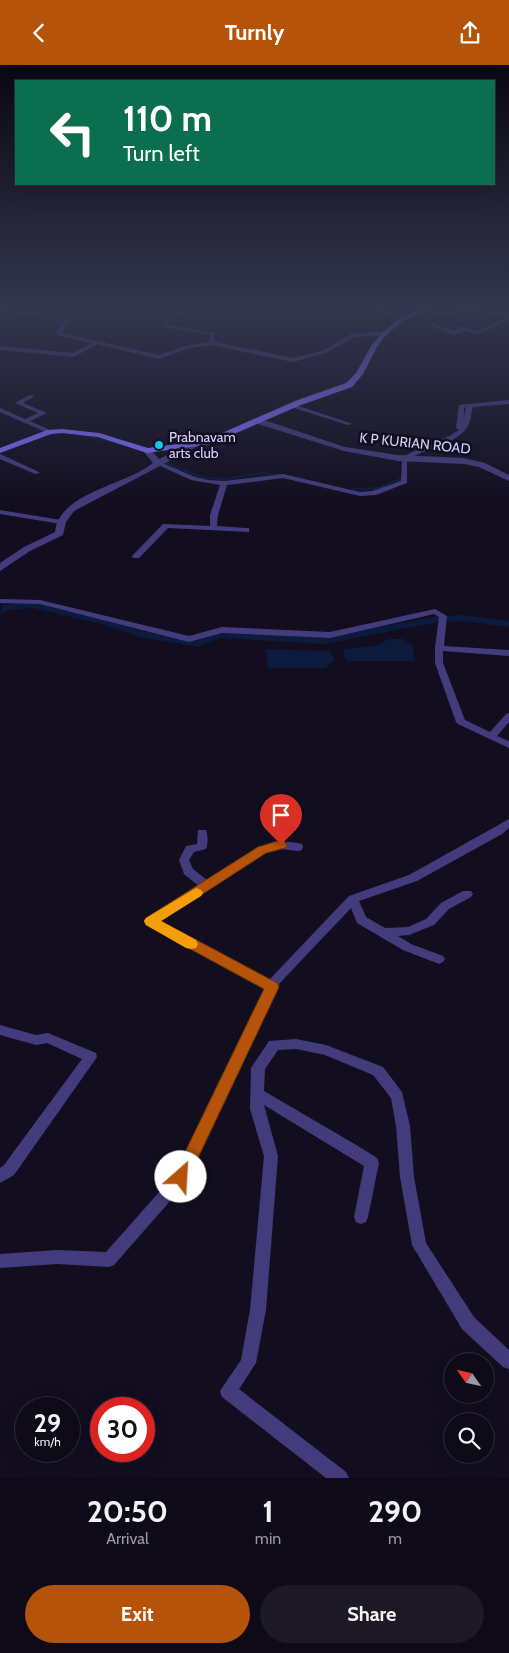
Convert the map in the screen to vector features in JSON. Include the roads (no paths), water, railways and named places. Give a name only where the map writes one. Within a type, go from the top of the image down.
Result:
[{"type":"main road","points":[[0,451],[50,432],[73,431],[99,435],[147,451],[196,445],[208,442],[293,406],[350,385],[359,374]]},
{"type":"street","points":[[25,421],[44,413],[18,403],[32,396]]},
{"type":"street","points":[[147,451],[158,463],[199,481],[224,483],[283,476],[354,493],[373,493],[405,483],[401,459],[404,453],[452,433],[460,427],[460,406],[509,402]]},
{"type":"street","points":[[293,406],[350,424]]},
{"type":"street","points":[[0,410],[50,432]]},
{"type":"street","name":"K P KURIAN ROAD","points":[[258,421],[290,433],[344,449],[401,459],[464,461],[482,465],[509,478]]},
{"type":"street","points":[[0,568],[27,549],[60,533],[61,522],[71,509],[87,499],[126,482],[158,463],[196,445]]},
{"type":"street","points":[[0,456],[37,473]]},
{"type":"street","points":[[213,529],[214,515],[224,483]]},
{"type":"street","points":[[0,512],[61,522]]},
{"type":"street","points":[[136,556],[166,526],[246,530]]},
{"type":"street","points":[[0,601],[40,602],[189,639],[222,630],[330,635],[435,611],[443,616],[439,663],[461,722],[509,745]]},
{"type":"street","points":[[439,648],[509,653]]},
{"type":"street","points":[[492,736],[509,716]]},
{"type":"street","points":[[0,1261],[57,1257],[109,1260],[181,1177],[275,980],[353,899],[413,878],[509,823]]},
{"type":"street","points":[[202,833],[202,846],[190,849],[184,860],[188,871],[207,887]]},
{"type":"street","points":[[272,987],[151,921],[207,887],[262,850],[281,845],[298,847]]},
{"type":"street","points":[[383,933],[409,931],[430,923],[445,906],[467,894]]},
{"type":"street","points":[[353,899],[361,920],[408,947],[439,959]]},
{"type":"street","points":[[0,1030],[36,1039],[48,1038],[91,1057],[9,1170],[0,1176]]},
{"type":"street","points":[[340,1478],[228,1391],[248,1363],[258,1311],[271,1157],[257,1109],[258,1068],[274,1045],[296,1044],[326,1050],[378,1071],[397,1096],[403,1126],[407,1177],[419,1245],[468,1323],[509,1361]]},
{"type":"street","points":[[257,1094],[292,1116],[347,1146],[372,1163],[361,1217]]},
{"type":"water","points":[[389,639],[403,639],[413,646],[415,661],[347,661],[343,654],[345,649],[375,646]]},
{"type":"water","points":[[265,649],[329,651],[335,660],[325,668],[268,668]]},
{"type":"waterway","points":[[426,445],[457,432]]},
{"type":"waterway","points":[[51,434],[70,433]]},
{"type":"waterway","points":[[83,435],[119,444],[116,443]]},
{"type":"waterway","points":[[406,456],[429,443]]},
{"type":"waterway","points":[[167,463],[203,478],[226,479],[262,473],[302,478]]},
{"type":"waterway","points":[[349,490],[378,488],[403,478]]},
{"type":"waterway","points":[[0,612],[5,607],[33,605],[108,623],[140,634],[198,644],[219,635],[324,641],[438,619]]},
{"type":"waterway","points":[[448,619],[464,618],[509,624]]},
{"type":"place","name":"Prabnavam arts club","points":[[159,445]]}]
